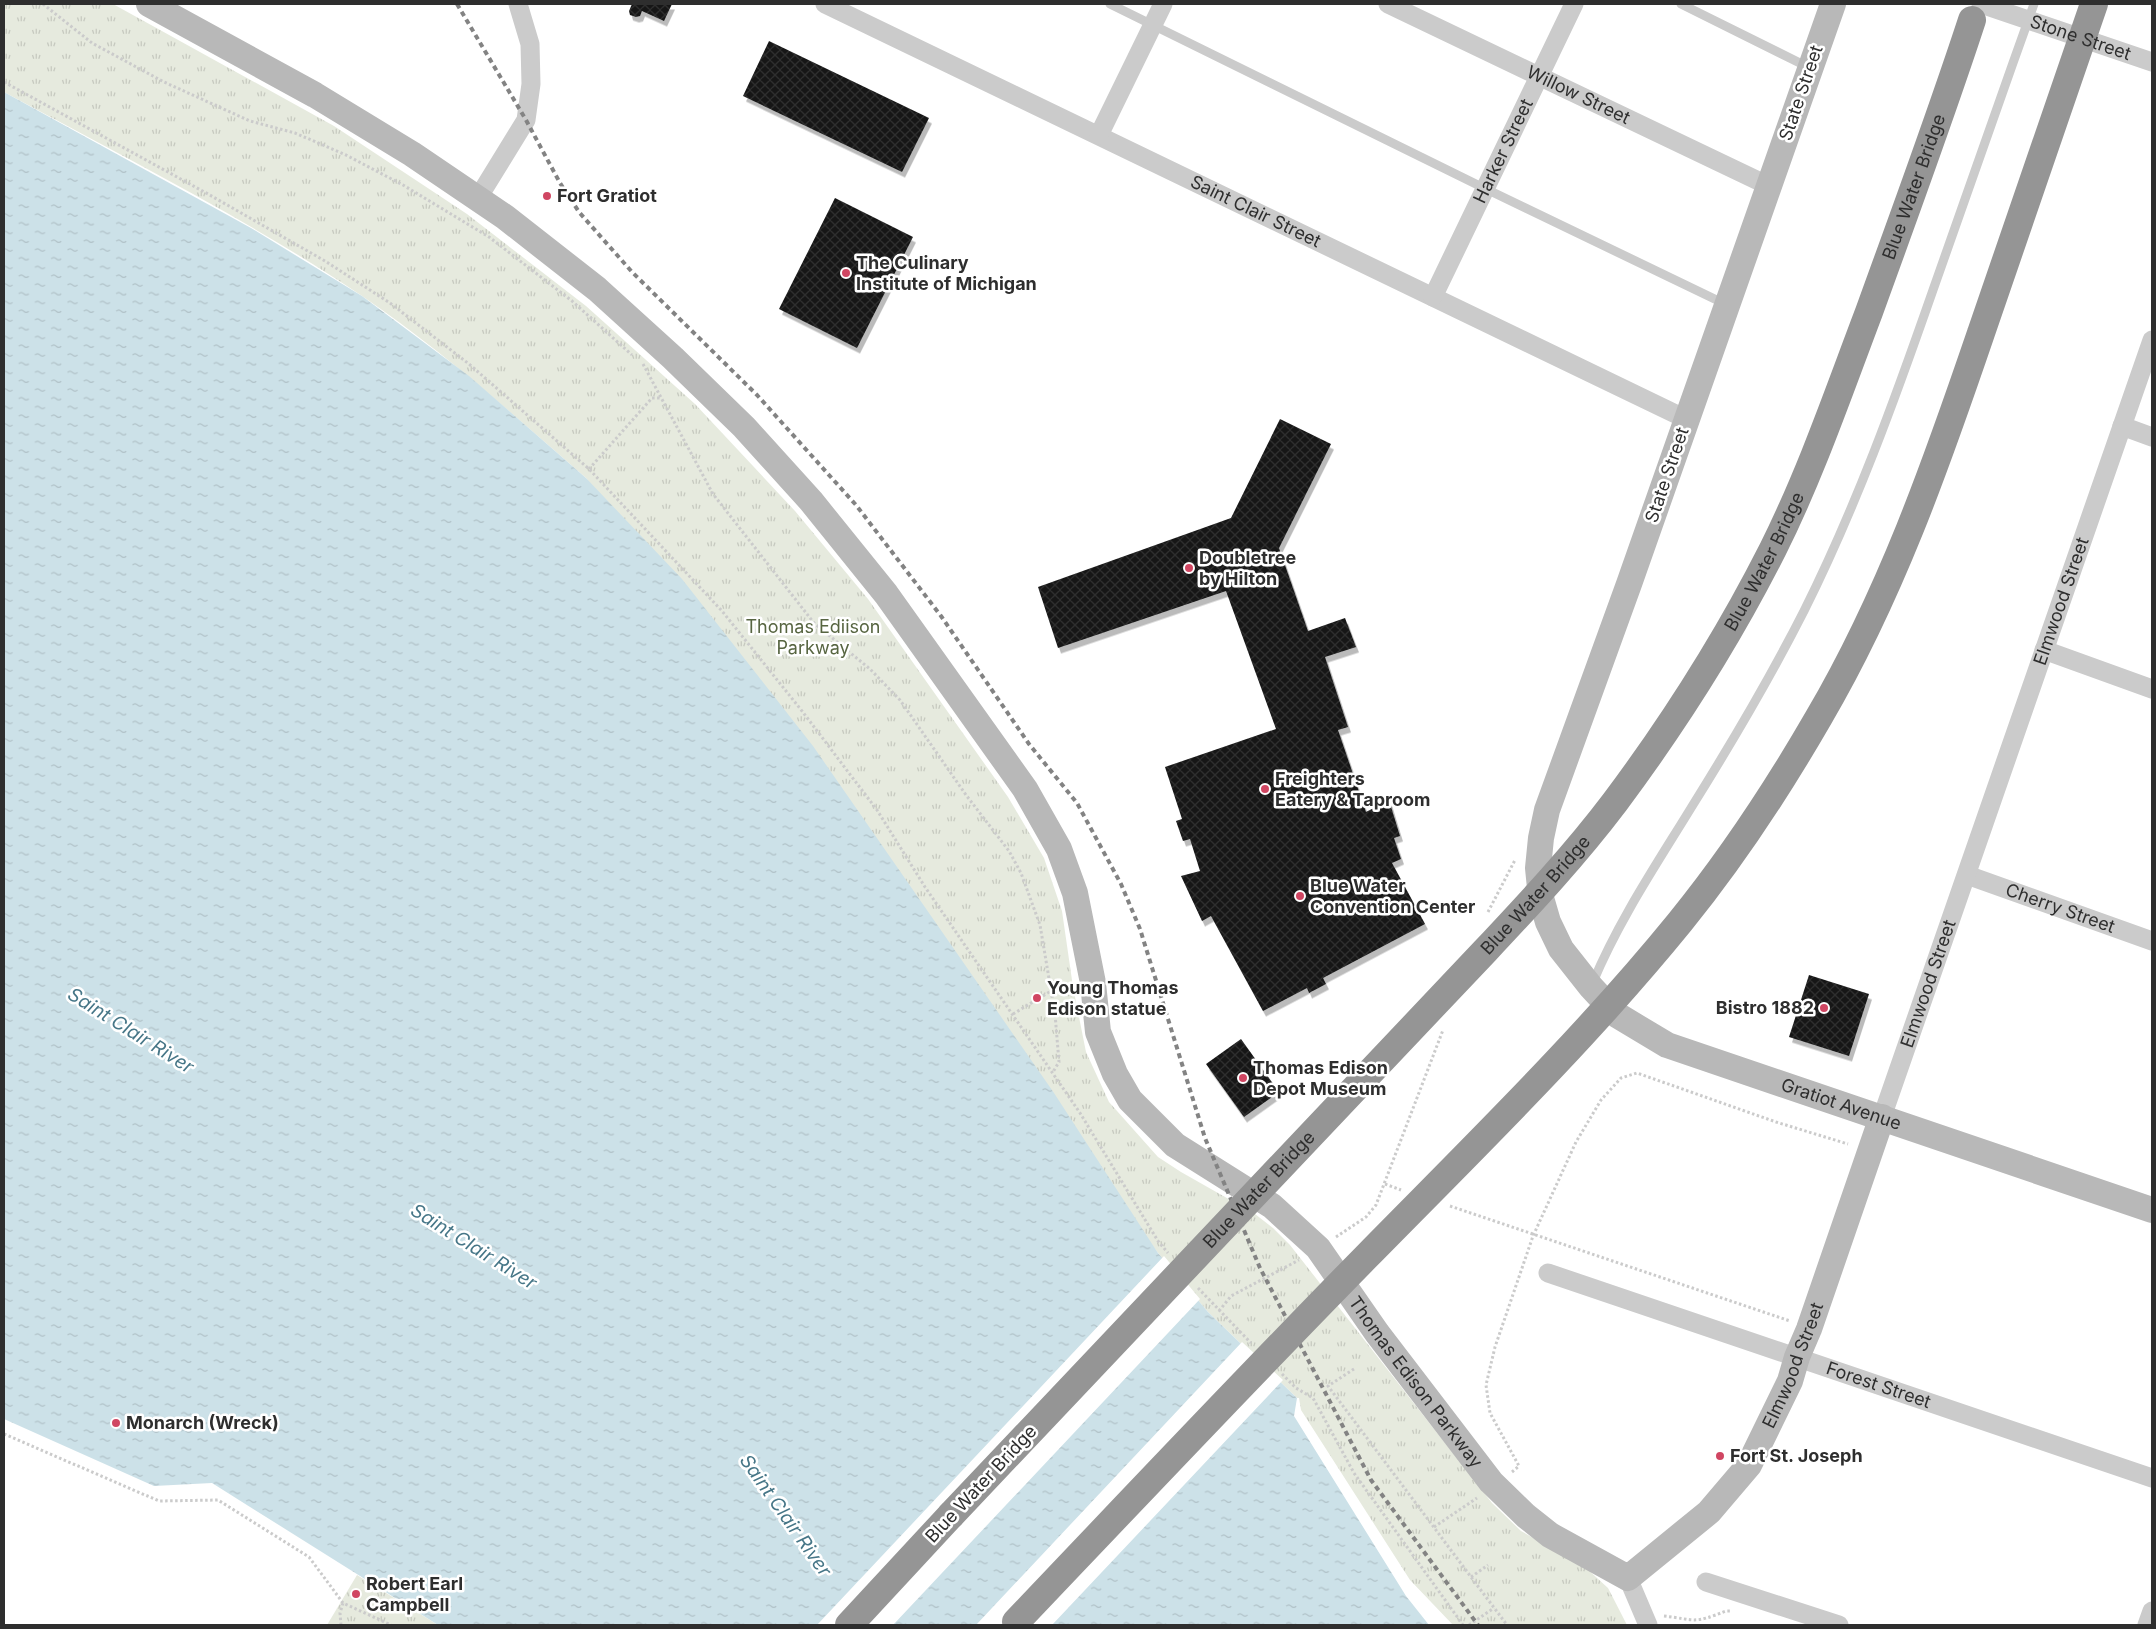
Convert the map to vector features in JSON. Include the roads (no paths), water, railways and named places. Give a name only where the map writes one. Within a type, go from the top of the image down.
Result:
[{"type":"highway","points":[[1015,1624],[1263,1362],[1486,1134],[1637,974],[1688,912],[1761,812],[1822,712],[1880,603],[1898,562],[1944,440],[2094,4]]},
{"type":"highway","name":"Blue Water Bridge","points":[[849,1625],[1485,951],[1584,840],[1656,745],[1739,613],[1795,502],[1842,384],[1922,166],[1977,8]]},
{"type":"street","name":"Thomas Edison Parkway","points":[[149,4],[315,94],[412,154],[478,198],[597,289],[708,390],[811,501],[886,594],[1025,789],[1059,849],[1075,893],[1093,983],[1098,1032],[1115,1074],[1130,1100],[1174,1145],[1219,1171],[1272,1206],[1318,1248],[1377,1332],[1495,1486],[1526,1516],[1550,1535],[1628,1578]]},
{"type":"street","points":[[478,198],[526,120],[531,84],[530,44],[518,4]]},
{"type":"street","name":"Saint Clair Street","points":[[825,4],[1686,419]]},
{"type":"street","points":[[1099,135],[1163,4]]},
{"type":"street","name":"Willow Street","points":[[1388,4],[1769,186]]},
{"type":"street","name":"Harker Street","points":[[1433,297],[1574,4]]},
{"type":"street","name":"State Street","points":[[1561,949],[1548,922],[1541,898],[1538,868],[1546,810],[1728,305],[1832,4]]},
{"type":"street","name":"Stone Street","points":[[1977,8],[2031,12],[2152,62]]},
{"type":"street","name":"Elmwood Street","points":[[1628,1578],[1710,1512],[1749,1465],[1790,1381],[2152,340]]},
{"type":"street","points":[[2122,426],[2152,437]]},
{"type":"street","points":[[2044,650],[2152,689]]},
{"type":"street","name":"Cherry Street","points":[[1967,875],[2152,941]]},
{"type":"street","name":"Gratiot Avenue","points":[[1561,949],[1591,987],[1617,1015],[1667,1045],[2152,1210]]},
{"type":"street","name":"Forest Street","points":[[1548,1272],[2152,1478]]},
{"type":"street","points":[[1628,1578],[1648,1623]]},
{"type":"street","points":[[1706,1582],[1840,1625]]},
{"type":"street","points":[[2147,1625],[2152,1611]]},
{"type":"lane","points":[[1110,4],[1484,188],[1728,305]]},
{"type":"lane","points":[[1681,4],[1810,68]]},
{"type":"lane","points":[[1591,987],[1608,946],[1765,682],[1837,542],[1868,469],[1899,386],[2031,12]]},
{"type":"water","name":"Saint Clair River","points":[[4,92],[251,228],[362,296],[469,376],[586,478],[682,579],[813,746],[1054,1093],[1158,1253],[1208,1312],[1297,1398],[1299,1411],[1408,1581],[1451,1625],[438,1625],[212,1483],[154,1486],[4,1419]]},
{"type":"railway","points":[[457,4],[526,120],[560,183],[579,212],[632,272],[757,395],[856,505],[941,616],[1029,744],[1077,803],[1121,884],[1140,929],[1205,1138],[1260,1268],[1371,1480],[1478,1625]]},
{"type":"place","name":"Fort Gratiot","points":[[547,196]]},
{"type":"place","name":"The Culinary Institute of Michigan","points":[[846,273]]},
{"type":"place","name":"Doubletree by Hilton","points":[[1189,568]]},
{"type":"place","name":"Freighters Eatery & Taproom","points":[[1265,789]]},
{"type":"place","name":"Blue Water Convention Center","points":[[1300,896]]},
{"type":"place","name":"Young Thomas Edison statue","points":[[1037,998]]},
{"type":"place","name":"Bistro 1882","points":[[1824,1008]]},
{"type":"place","name":"Thomas Edison Depot Museum","points":[[1243,1078]]},
{"type":"place","name":"Monarch (Wreck)","points":[[116,1423]]},
{"type":"place","name":"Fort St. Joseph","points":[[1720,1456]]},
{"type":"place","name":"Robert Earl Campbell","points":[[356,1594]]},
{"type":"park label","name":"Thomas Ediison Parkway","points":[[813,638]]}]
